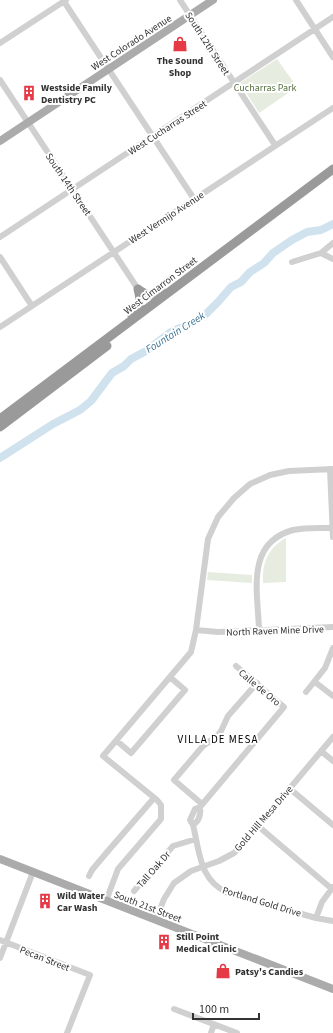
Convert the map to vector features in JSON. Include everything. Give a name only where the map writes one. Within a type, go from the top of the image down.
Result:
[{"type":"highway","name":"West Cimarron Street","points":[[0,419],[333,169]]},
{"type":"highway","name":"West Cimarron Street","points":[[0,427],[333,177]]},
{"type":"highway","points":[[138,288],[150,296],[156,296],[186,280]]},
{"type":"highway","points":[[112,335],[138,309],[140,302],[138,288]]},
{"type":"main road","name":"West Colorado Avenue","points":[[0,141],[213,0]]},
{"type":"main road","name":"South 21st Street","points":[[0,859],[333,989]]},
{"type":"street","points":[[0,43],[64,0],[194,199]]},
{"type":"street","name":"South 12th Street","points":[[180,0],[275,146]]},
{"type":"street","points":[[296,0],[333,57]]},
{"type":"street","name":"West Cucharras Street","points":[[0,237],[333,17]]},
{"type":"street","name":"South 14th Street","points":[[0,80],[138,288]]},
{"type":"street","name":"West Vermijo Avenue","points":[[0,327],[333,108]]},
{"type":"street","points":[[292,262],[321,253],[333,243]]},
{"type":"street","points":[[321,253],[333,259]]},
{"type":"street","points":[[0,257],[32,306]]},
{"type":"street","points":[[106,901],[118,868],[161,819],[161,806],[154,798],[103,756],[171,678],[191,652],[196,630],[208,539],[218,517],[234,498],[250,484],[270,475],[289,471],[332,469],[333,537]]},
{"type":"street","points":[[259,630],[257,566],[263,552],[271,542],[287,532],[300,529],[333,528]]},
{"type":"street","name":"North Raven Mine Drive","points":[[196,630],[218,632],[333,627]]},
{"type":"street","points":[[306,692],[325,668],[333,648]]},
{"type":"street","name":"Calle de Oro","points":[[201,805],[284,707],[236,666]]},
{"type":"street","points":[[117,741],[131,753],[176,702],[185,690],[171,678]]},
{"type":"street","points":[[315,682],[333,696]]},
{"type":"street","points":[[201,805],[174,780],[203,746],[217,736],[228,716],[256,683]]},
{"type":"street","name":"Gold Hill Mesa Drive","points":[[156,920],[164,899],[174,883],[185,875],[203,866],[219,861],[234,853],[333,737]]},
{"type":"street","points":[[321,751],[333,761]]},
{"type":"street","points":[[289,788],[333,825]]},
{"type":"street","points":[[89,876],[100,860],[154,798]]},
{"type":"street","name":"Portland Gold Drive","points":[[201,805],[195,809],[190,820],[193,826],[203,866],[210,880],[218,888],[228,893],[316,918],[333,921]]},
{"type":"street","points":[[258,826],[332,888],[320,906],[316,918]]},
{"type":"street","name":"Tall Oak Dr","points":[[134,891],[173,846],[196,839]]},
{"type":"street","points":[[0,958],[3,942],[33,872]]},
{"type":"street","name":"Pecan Street","points":[[3,942],[90,975],[67,1033]]},
{"type":"street","points":[[174,1009],[237,1033]]},
{"type":"street","points":[[211,1033],[217,1025]]},
{"type":"street","points":[[217,1025],[217,1033]]},
{"type":"green space","name":"Cucharras Park","points":[[277,59],[297,87],[259,113],[240,83]]},
{"type":"green space","points":[[286,538],[286,582],[263,583],[267,557],[275,546]]},
{"type":"green space","points":[[208,572],[252,575],[252,583],[207,580]]},
{"type":"waterway","name":"Fountain Creek","points":[[0,458],[53,424],[80,410],[91,401],[112,373],[124,366],[131,359],[146,351],[171,332],[204,316],[231,287],[241,282],[250,272],[264,263],[273,253],[307,232],[321,230],[333,224]]},
{"type":"place","name":"The Sound Shop","points":[[180,44]]},
{"type":"place","name":"Westside Family Dentistry PC","points":[[29,93]]},
{"type":"place","name":"Wild Water Car Wash","points":[[45,901]]},
{"type":"place","name":"Still Point Medical Clinic","points":[[164,942]]},
{"type":"place","name":"Patsy's Candies","points":[[223,971]]},
{"type":"district","name":"VILLA DE MESA","points":[[218,739]]}]
